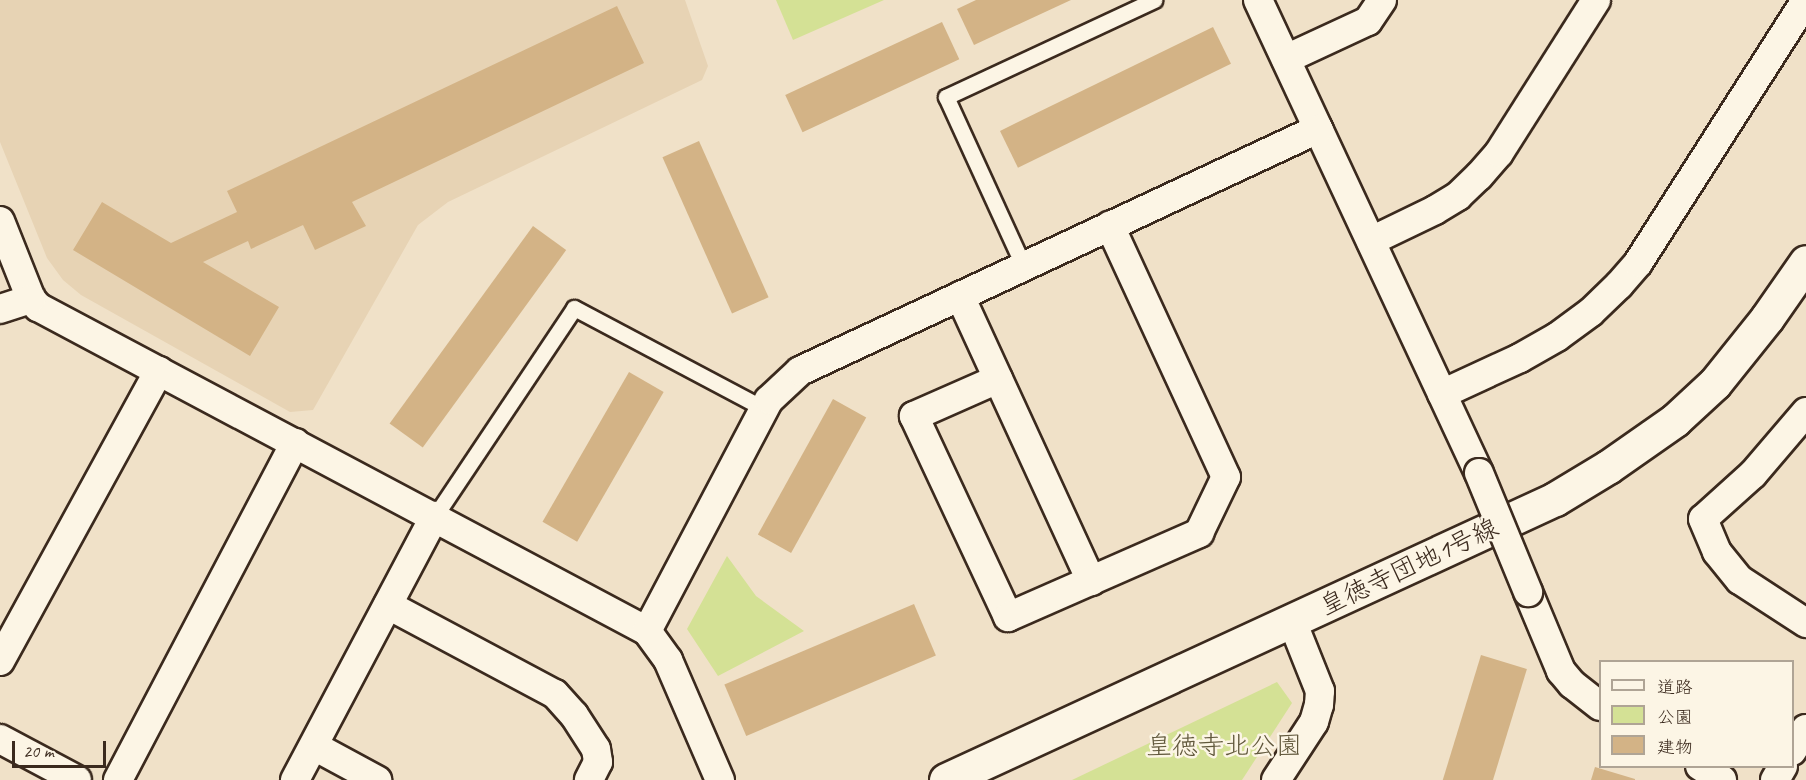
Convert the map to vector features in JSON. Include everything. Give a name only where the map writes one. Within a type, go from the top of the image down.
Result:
[{"type":"street","points":[[1258,0],[1479,473],[1561,671],[1572,684],[1599,705]]},
{"type":"street","points":[[1286,59],[1368,21],[1382,0]]},
{"type":"street","points":[[1371,241],[1435,210],[1458,196],[1479,176],[1499,153],[1596,0]]},
{"type":"street","points":[[1442,394],[1520,358],[1557,336],[1591,312],[1619,285],[1638,263],[1806,0]]},
{"type":"street","points":[[647,631],[765,409],[785,383],[800,371],[1318,129]]},
{"type":"street","points":[[0,221],[31,299],[38,307],[435,516],[647,631],[668,660],[720,780]]},
{"type":"street","points":[[998,379],[914,416],[1008,618],[1199,533],[1226,477],[1110,226]]},
{"type":"street","name":"皇徳寺団地1号線","points":[[946,780],[1556,499],[1608,467],[1675,420],[1715,383],[1767,318],[1806,262]]},
{"type":"street","points":[[960,296],[1091,581]]},
{"type":"street","points":[[0,309],[31,299]]},
{"type":"street","points":[[0,661],[159,371]]},
{"type":"street","points":[[1806,412],[1753,474],[1703,519],[1717,552],[1740,580],[1806,622]]},
{"type":"street","points":[[118,780],[295,443]]},
{"type":"street","points":[[296,780],[435,516]]},
{"type":"street","points":[[388,605],[555,694],[565,703],[596,749],[598,762],[590,780]]},
{"type":"street","points":[[1276,780],[1314,722],[1319,705],[1320,690],[1292,621]]},
{"type":"street","points":[[1794,748],[1806,729]]},
{"type":"street","points":[[0,739],[77,780]]},
{"type":"street","points":[[314,746],[377,780]]},
{"type":"street","points":[[1703,768],[1722,780]]},
{"type":"lane","points":[[1024,267],[946,97],[1154,0]]},
{"type":"lane","points":[[435,516],[574,308],[765,409]]},
{"type":"shaded area","points":[[0,0],[685,0],[708,66],[702,80],[448,202],[418,225],[313,410],[290,412],[81,295],[63,280],[47,258],[0,142]]},
{"type":"green space","points":[[776,0],[884,0],[793,40]]},
{"type":"green space","points":[[727,556],[756,596],[804,631],[718,676],[687,629]]},
{"type":"green space","name":"皇徳寺北公園","points":[[1277,682],[1292,703],[1242,780],[1072,780]]},
{"type":"building","points":[[976,0],[1071,0],[974,45],[957,9]]},
{"type":"building","points":[[617,6],[644,63],[352,202],[366,226],[315,250],[303,225],[251,249],[248,241],[203,262],[279,307],[250,356],[73,250],[102,202],[171,243],[237,212],[227,191]]},
{"type":"building","points":[[942,22],[959,59],[803,132],[785,95]]},
{"type":"building","points":[[1213,27],[1231,64],[1018,168],[1000,131]]},
{"type":"building","points":[[699,141],[769,297],[732,313],[662,157]]},
{"type":"building","points":[[533,226],[566,250],[423,447],[390,423]]},
{"type":"building","points":[[629,372],[664,392],[577,542],[542,522]]},
{"type":"building","points":[[833,399],[866,417],[791,553],[758,535]]},
{"type":"building","points":[[914,604],[936,656],[746,736],[724,684]]},
{"type":"building","points":[[1481,655],[1527,669],[1493,780],[1443,780]]},
{"type":"building","points":[[1595,767],[1635,779],[1635,780],[1591,780]]}]
